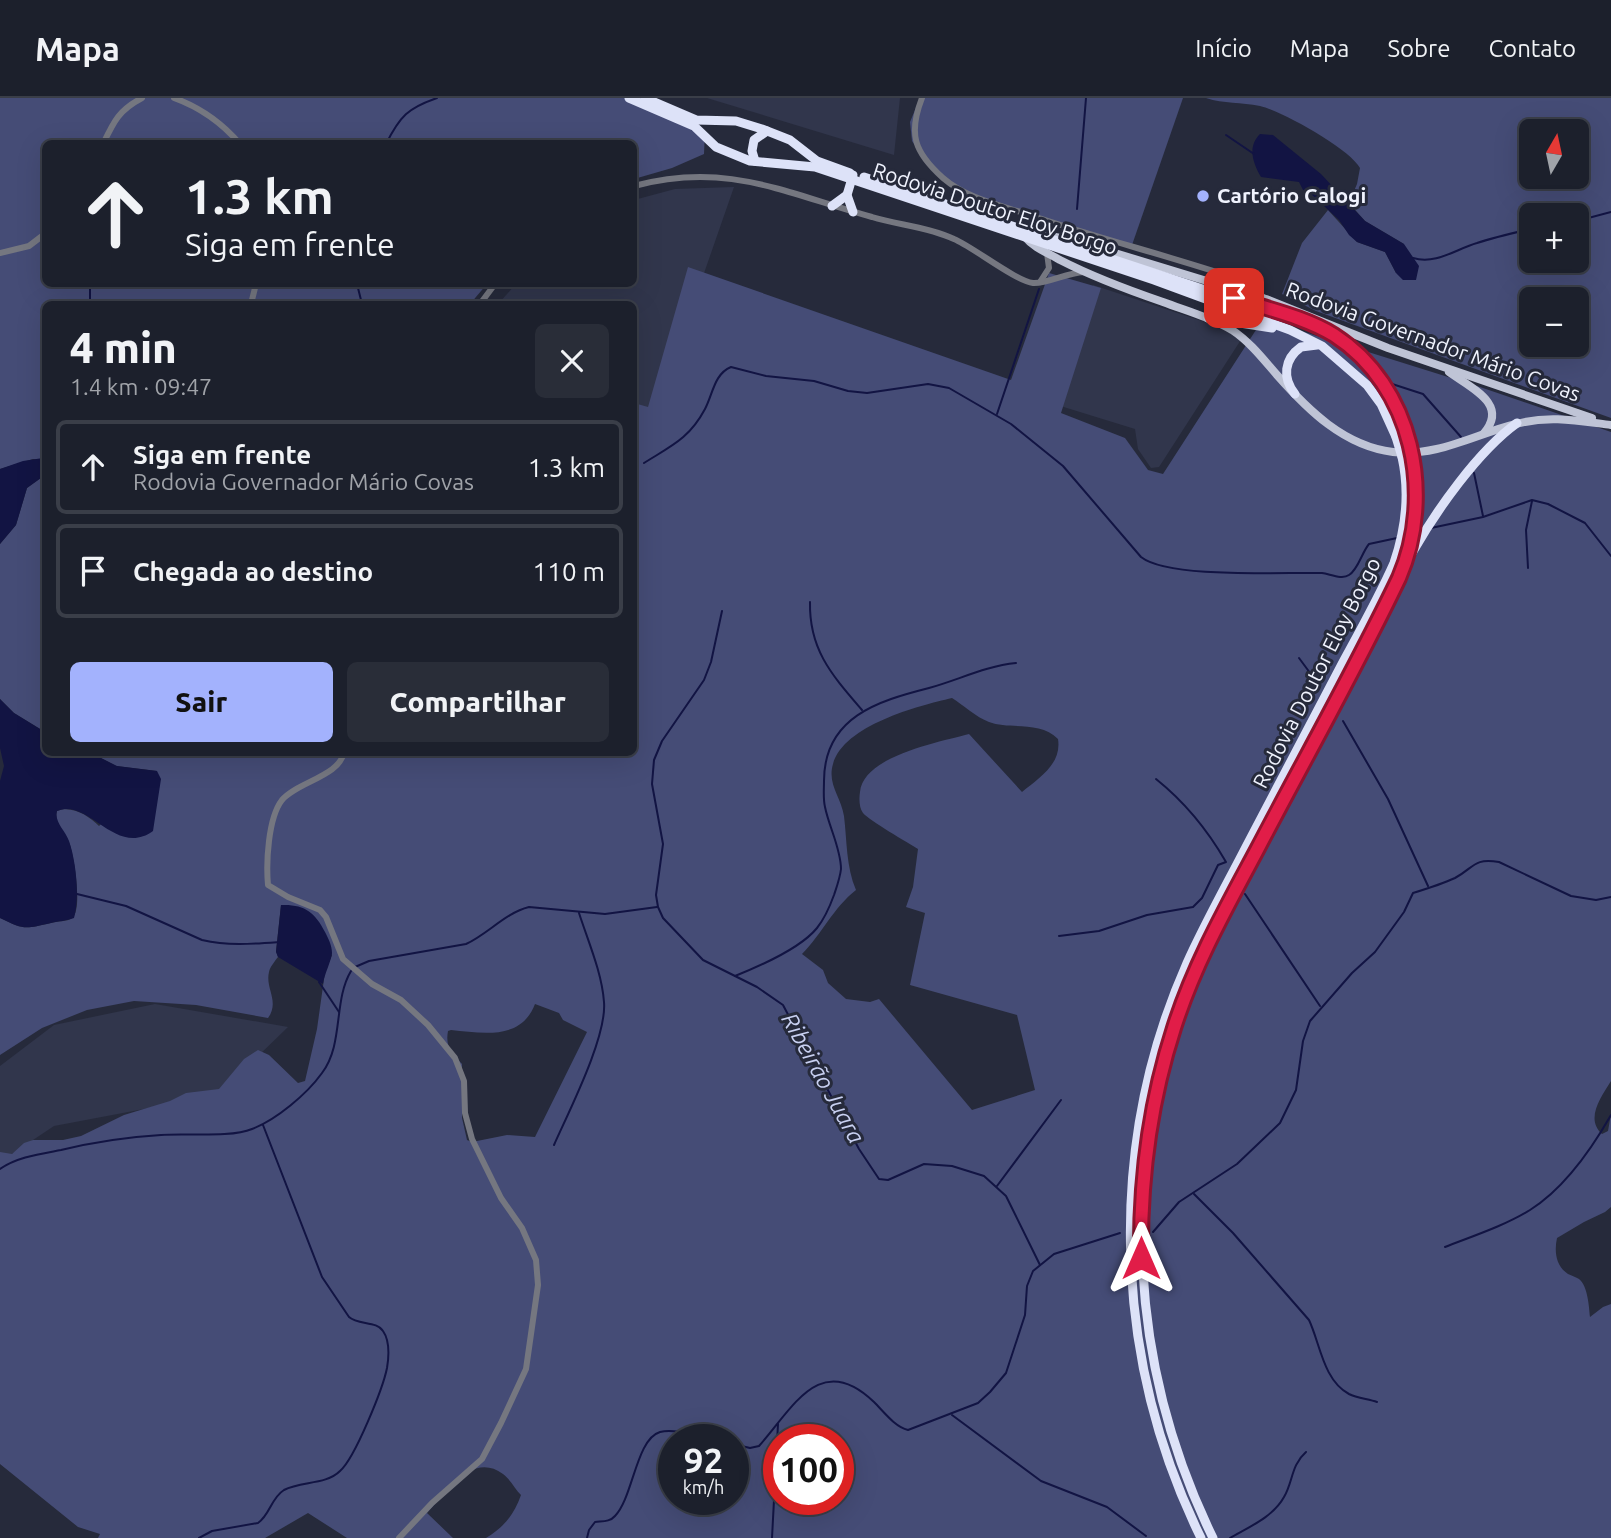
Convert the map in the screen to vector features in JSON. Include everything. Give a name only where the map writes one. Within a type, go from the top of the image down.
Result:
[{"type":"highway","name":"Rodovia Doutor Eloy Borgo","points":[[629,98],[694,126],[716,147],[755,161],[815,167],[852,177],[1290,330],[1322,346],[1367,385],[1381,404],[1396,437],[1402,457],[1406,506],[1401,540],[1394,563],[1195,945],[1163,1025],[1142,1108],[1130,1215],[1135,1322],[1157,1427],[1201,1538]]},
{"type":"highway","name":"Rodovia Governador Mário Covas","points":[[645,98],[696,120],[736,121],[767,131],[790,140],[817,161],[852,177],[1042,235],[1312,325]]},
{"type":"highway","points":[[755,161],[752,151],[754,140],[767,131]]},
{"type":"highway","points":[[852,177],[847,195],[853,212]]},
{"type":"highway","points":[[832,206],[847,195]]},
{"type":"highway","points":[[1208,318],[1290,330]]},
{"type":"highway","name":"Rodovia Doutor Eloy Borgo","points":[[1213,1538],[1189,1484],[1168,1424],[1146,1321],[1141,1215],[1153,1110],[1174,1028],[1205,950],[1404,566],[1414,531],[1417,506],[1413,457],[1408,437],[1391,398],[1369,367],[1341,341],[1312,325]]},
{"type":"highway","points":[[1294,394],[1286,378],[1288,360],[1297,349],[1305,345],[1322,346]]},
{"type":"highway","points":[[1404,566],[1459,484],[1492,446],[1517,423]]},
{"type":"main road","points":[[1023,235],[1047,253],[1086,272],[1208,318],[1246,341],[1294,394],[1335,430],[1352,440],[1378,449],[1397,453],[1425,452],[1517,423],[1559,419],[1611,425]]},
{"type":"main road","name":"Rodovia Governador Mário Covas","points":[[1042,235],[1072,240],[1266,299],[1388,348],[1611,425]]},
{"type":"main road","points":[[1438,364],[1488,401],[1494,414],[1492,425],[1482,436]]},
{"type":"street","points":[[105,140],[126,106],[142,98]]},
{"type":"street","points":[[174,98],[189,104],[227,129],[237,140]]},
{"type":"street","points":[[922,98],[913,121],[916,141],[932,166],[957,188],[1067,228],[1248,282],[1266,299]]},
{"type":"street","points":[[637,185],[667,178],[696,176],[726,177],[762,183],[853,212],[948,236],[1029,282],[1086,272]]},
{"type":"street","points":[[0,253],[29,246],[42,236]]},
{"type":"street","points":[[1040,282],[1048,268],[1047,253]]},
{"type":"street","points":[[1196,276],[1201,266]]},
{"type":"street","points":[[344,756],[343,760],[332,770],[303,785],[283,799],[278,807],[266,859],[268,885],[288,897],[320,910],[326,916],[343,959],[372,984],[401,1000],[428,1025],[455,1058],[464,1080],[465,1113],[472,1139],[501,1198],[523,1228],[536,1259],[538,1285],[526,1369],[493,1441],[482,1459],[432,1503],[399,1538]]},
{"type":"shaded area","points":[[0,98],[629,98],[705,131],[704,154],[672,168],[637,178],[637,140],[42,140],[42,287],[484,287],[473,301],[42,301],[42,460],[33,459],[0,469]]},
{"type":"shaded area","points":[[707,98],[900,98],[894,155]]},
{"type":"shaded area","points":[[920,98],[1183,98],[1132,245],[967,195],[927,163],[912,141],[910,122]]},
{"type":"shaded area","points":[[1206,98],[1611,98],[1611,418],[1316,311],[1282,294],[1302,243],[1328,210],[1357,242],[1385,252],[1396,273],[1404,244],[1365,221],[1349,203],[1360,168],[1343,151],[1299,123],[1270,109]]},
{"type":"shaded area","points":[[1260,134],[1273,135],[1321,174],[1365,221],[1404,244],[1419,266],[1416,280],[1403,280],[1396,273],[1385,252],[1357,242],[1339,220],[1310,193],[1303,190],[1299,182],[1261,177],[1252,150]]},
{"type":"shaded area","points":[[734,187],[655,414],[637,407],[637,301],[501,301],[513,287],[637,287],[637,199],[675,189]]},
{"type":"shaded area","points":[[688,267],[1011,380],[1049,273],[1101,288],[1061,413],[1125,438],[1148,470],[1163,474],[1263,319],[1480,387],[1611,432],[1611,1081],[1596,1108],[1595,1122],[1602,1134],[1608,1131],[1611,1114],[1611,1207],[1557,1238],[1556,1248],[1561,1267],[1579,1279],[1584,1286],[1590,1317],[1611,1304],[1611,1538],[486,1538],[508,1520],[521,1495],[503,1474],[492,1468],[481,1468],[460,1477],[427,1513],[453,1538],[347,1538],[308,1513],[265,1538],[98,1538],[100,1534],[78,1527],[0,1464],[0,1152],[12,1154],[24,1143],[33,1140],[63,1140],[81,1136],[124,1115],[170,1101],[186,1093],[219,1089],[244,1059],[258,1050],[269,1055],[298,1083],[305,1081],[317,1029],[325,972],[332,955],[281,905],[276,951],[278,957],[271,966],[268,978],[273,1006],[268,1018],[196,1005],[134,1001],[87,1010],[42,1028],[0,1055],[0,918],[30,927],[72,918],[77,905],[74,861],[68,841],[57,820],[57,811],[74,810],[99,826],[157,771],[116,766],[94,756],[637,756],[637,404],[648,407]],"holes":[[[952,698],[974,714],[997,724],[1034,727],[1051,733],[1058,739],[1053,763],[1022,792],[969,734],[923,746],[888,760],[864,780],[859,800],[863,813],[918,849],[913,887],[906,907],[925,913],[910,985],[1017,1015],[1035,1090],[972,1110],[879,999],[870,1002],[846,999],[828,983],[823,970],[802,954],[856,890],[849,863],[844,816],[832,778],[833,764],[840,750],[851,738],[884,719]],[[535,1004],[559,1013],[563,1020],[587,1032],[535,1137],[507,1135],[472,1142],[467,1140],[462,1118],[462,1064],[448,1046],[448,1031],[488,1033],[510,1029],[529,1016]]]},
{"type":"shaded area","points":[[1093,285],[1244,335],[1159,467],[1151,468],[1138,449],[1135,429],[1054,404]]},
{"type":"shaded area","points":[[42,458],[42,477],[27,488],[16,525],[0,544],[0,469]]},
{"type":"shaded area","points":[[42,477],[42,730],[14,713],[0,699],[0,544],[16,525],[27,488]]},
{"type":"shaded area","points":[[0,699],[14,713],[42,730],[42,756],[94,756],[117,766],[157,771],[161,779],[153,831],[140,837],[115,833],[80,812],[69,809],[57,811],[58,822],[69,841],[75,869],[77,900],[74,918],[25,927],[0,918],[0,781],[4,766],[0,748]]},
{"type":"shaded area","points":[[281,905],[296,906],[313,914],[325,932],[332,953],[323,984],[278,957],[276,952]]},
{"type":"shaded area","points":[[155,1004],[288,1027],[218,1095],[54,1126],[0,1162],[0,1066],[54,1025]]},
{"type":"waterway","points":[[388,140],[406,114],[437,98]]},
{"type":"waterway","points":[[1077,209],[1086,98]]},
{"type":"waterway","points":[[1226,135],[1254,154]]},
{"type":"waterway","points":[[1589,218],[1611,212]]},
{"type":"waterway","points":[[1413,258],[1438,258],[1484,241],[1519,232]]},
{"type":"waterway","points":[[90,287],[90,301]]},
{"type":"waterway","points":[[358,287],[361,301]]},
{"type":"waterway","points":[[997,414],[1039,289]]},
{"type":"waterway","points":[[644,463],[679,441],[693,428],[705,409],[717,379],[731,367],[766,376],[814,381],[848,391],[867,393],[928,384],[949,388],[1011,424],[1063,466],[1141,557],[1155,564],[1200,571],[1322,573],[1343,577],[1355,569],[1369,544],[1397,538]]},
{"type":"waterway","points":[[1386,382],[1423,394],[1461,437]]},
{"type":"waterway","points":[[1474,473],[1483,516]]},
{"type":"waterway","points":[[1431,528],[1483,517],[1532,500],[1548,504],[1585,523],[1611,556]]},
{"type":"waterway","points":[[1528,568],[1526,530],[1532,501]]},
{"type":"waterway","points":[[810,602],[813,634],[824,661],[862,710]]},
{"type":"waterway","name":"Ribeirão Juara","points":[[722,611],[711,662],[704,680],[662,741],[654,760],[652,784],[663,844],[656,895],[663,918],[703,960],[757,987],[783,1005],[859,1149],[879,1179],[888,1180],[924,1164],[952,1166],[984,1176],[1006,1196],[1040,1265]]},
{"type":"waterway","points":[[1299,658],[1316,681]]},
{"type":"waterway","points":[[735,976],[801,943],[817,928],[829,908],[841,869],[824,804],[824,781],[826,759],[833,741],[844,727],[857,715],[891,699],[983,670],[1016,663]]},
{"type":"waterway","points":[[1343,721],[1388,799],[1428,886]]},
{"type":"waterway","points":[[1059,936],[1099,931],[1147,915],[1193,907],[1202,898],[1218,865],[1226,862],[1195,817],[1156,779]]},
{"type":"waterway","name":"Ribeirão Juara","points":[[1153,1232],[1179,1202],[1237,1164],[1280,1123],[1296,1090],[1303,1041],[1310,1021],[1352,973],[1375,952],[1404,912],[1413,893],[1455,878],[1479,862],[1490,861],[1499,862],[1571,896],[1596,900],[1611,897]]},
{"type":"waterway","name":"Ribeirão Juara","points":[[77,894],[126,906],[202,940],[231,944],[279,942]]},
{"type":"waterway","points":[[1245,894],[1320,1006]]},
{"type":"waterway","name":"Ribeirão Juara","points":[[355,967],[369,961],[466,944],[512,914],[529,907],[605,914],[657,907]]},
{"type":"waterway","points":[[554,1145],[586,1074],[603,1017],[601,980],[579,913]]},
{"type":"waterway","points":[[0,1169],[29,1156],[98,1142],[161,1135],[243,1132],[261,1125],[300,1098],[329,1062],[345,983],[351,971]]},
{"type":"waterway","name":"Ribeirão Juara","points":[[319,982],[339,1012]]},
{"type":"waterway","points":[[997,1186],[1061,1100]]},
{"type":"waterway","points":[[1445,1247],[1510,1221],[1543,1201],[1566,1180],[1595,1142],[1611,1115]]},
{"type":"waterway","points":[[199,1538],[212,1531],[258,1523],[284,1490],[328,1479],[340,1471],[360,1438],[387,1368],[388,1344],[383,1331],[349,1317],[322,1277],[263,1125]]},
{"type":"waterway","points":[[1194,1194],[1233,1233],[1309,1320],[1323,1360],[1340,1388],[1349,1394],[1377,1402]]},
{"type":"waterway","points":[[749,1448],[759,1446],[796,1402],[809,1390],[823,1383],[838,1382],[855,1387],[894,1422],[908,1430],[978,1403],[1006,1373],[1025,1315],[1027,1286],[1033,1271],[1054,1254],[1120,1233]]},
{"type":"waterway","points":[[952,1415],[1041,1481],[1107,1507],[1146,1536]]},
{"type":"waterway","points":[[587,1538],[595,1522],[611,1519],[621,1508],[645,1446],[658,1433]]},
{"type":"waterway","points":[[1230,1538],[1274,1510],[1287,1491],[1295,1468],[1306,1452]]},
{"type":"waterway","points":[[772,1538],[773,1515]]},
{"type":"place","name":"Cartório Calogi","points":[[1203,196]]},
{"type":"route","points":[[1141,1258],[1142,1194],[1149,1131],[1167,1049],[1181,1009],[1214,931],[1399,578],[1408,555],[1416,519],[1417,482],[1406,433],[1391,398],[1369,367],[1327,331],[1234,298]]}]
